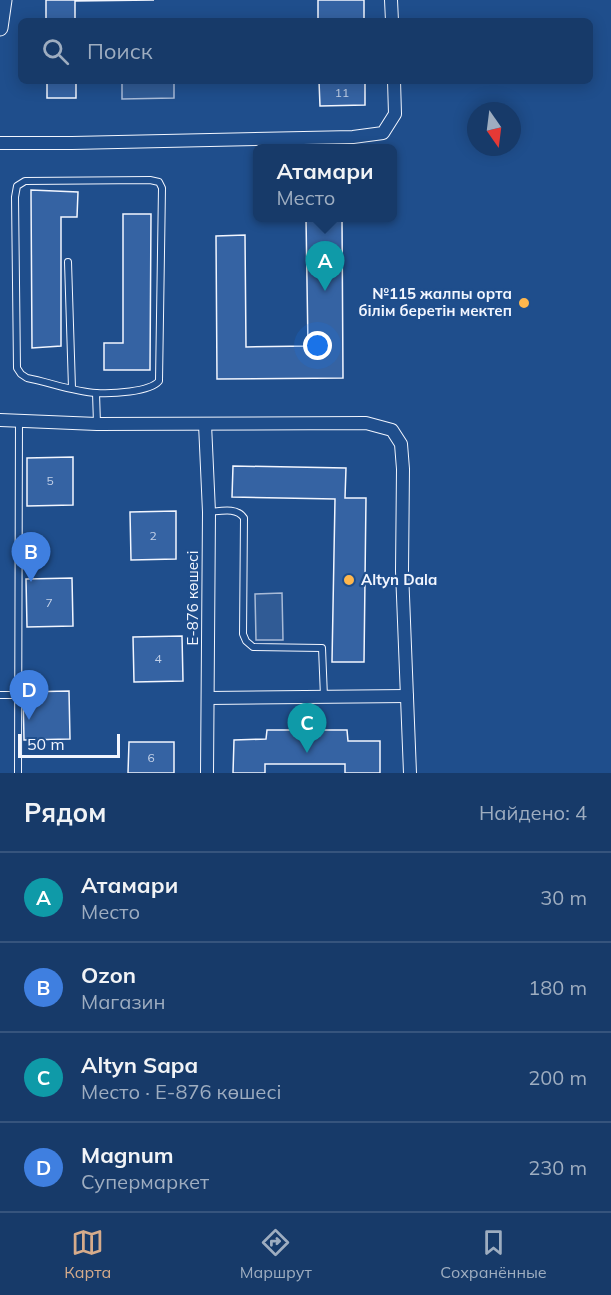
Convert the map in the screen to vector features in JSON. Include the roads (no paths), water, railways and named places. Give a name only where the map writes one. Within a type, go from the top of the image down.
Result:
[{"type":"street","points":[[0,28],[4,0]]},
{"type":"street","points":[[391,0],[392,18]]},
{"type":"street","points":[[0,143],[353,137],[383,133],[395,114],[394,84]]},
{"type":"street","points":[[0,420],[97,424],[366,423],[392,430],[402,444],[402,572],[410,773]]},
{"type":"street","name":"Е-876 көшесі","points":[[205,424],[209,512],[207,773]]},
{"type":"street","points":[[208,698],[407,696]]},
{"type":"lane","points":[[150,180],[159,182],[162,188],[159,381],[154,387],[145,389],[96,393],[27,378],[17,368],[15,197],[17,186],[26,181],[150,180]]},
{"type":"lane","points":[[68,262],[72,388]]},
{"type":"lane","points":[[96,393],[97,424]]},
{"type":"lane","points":[[18,773],[19,421]]},
{"type":"lane","points":[[209,512],[234,510],[241,513],[244,518],[243,634],[246,641],[253,648],[322,648],[324,697]]},
{"type":"lane","points":[[0,695],[19,695]]},
{"type":"place","name":"Атамари","points":[[325,291]]},
{"type":"place","name":"№115 жалпы орта білім беретін мектеп","points":[[524,303]]},
{"type":"place","name":"Altyn Dala","points":[[349,580]]},
{"type":"place","name":"Ozon","points":[[31,582]]},
{"type":"place","name":"Magnum","points":[[29,720]]},
{"type":"place","name":"Altyn Sapa","points":[[307,753]]}]
